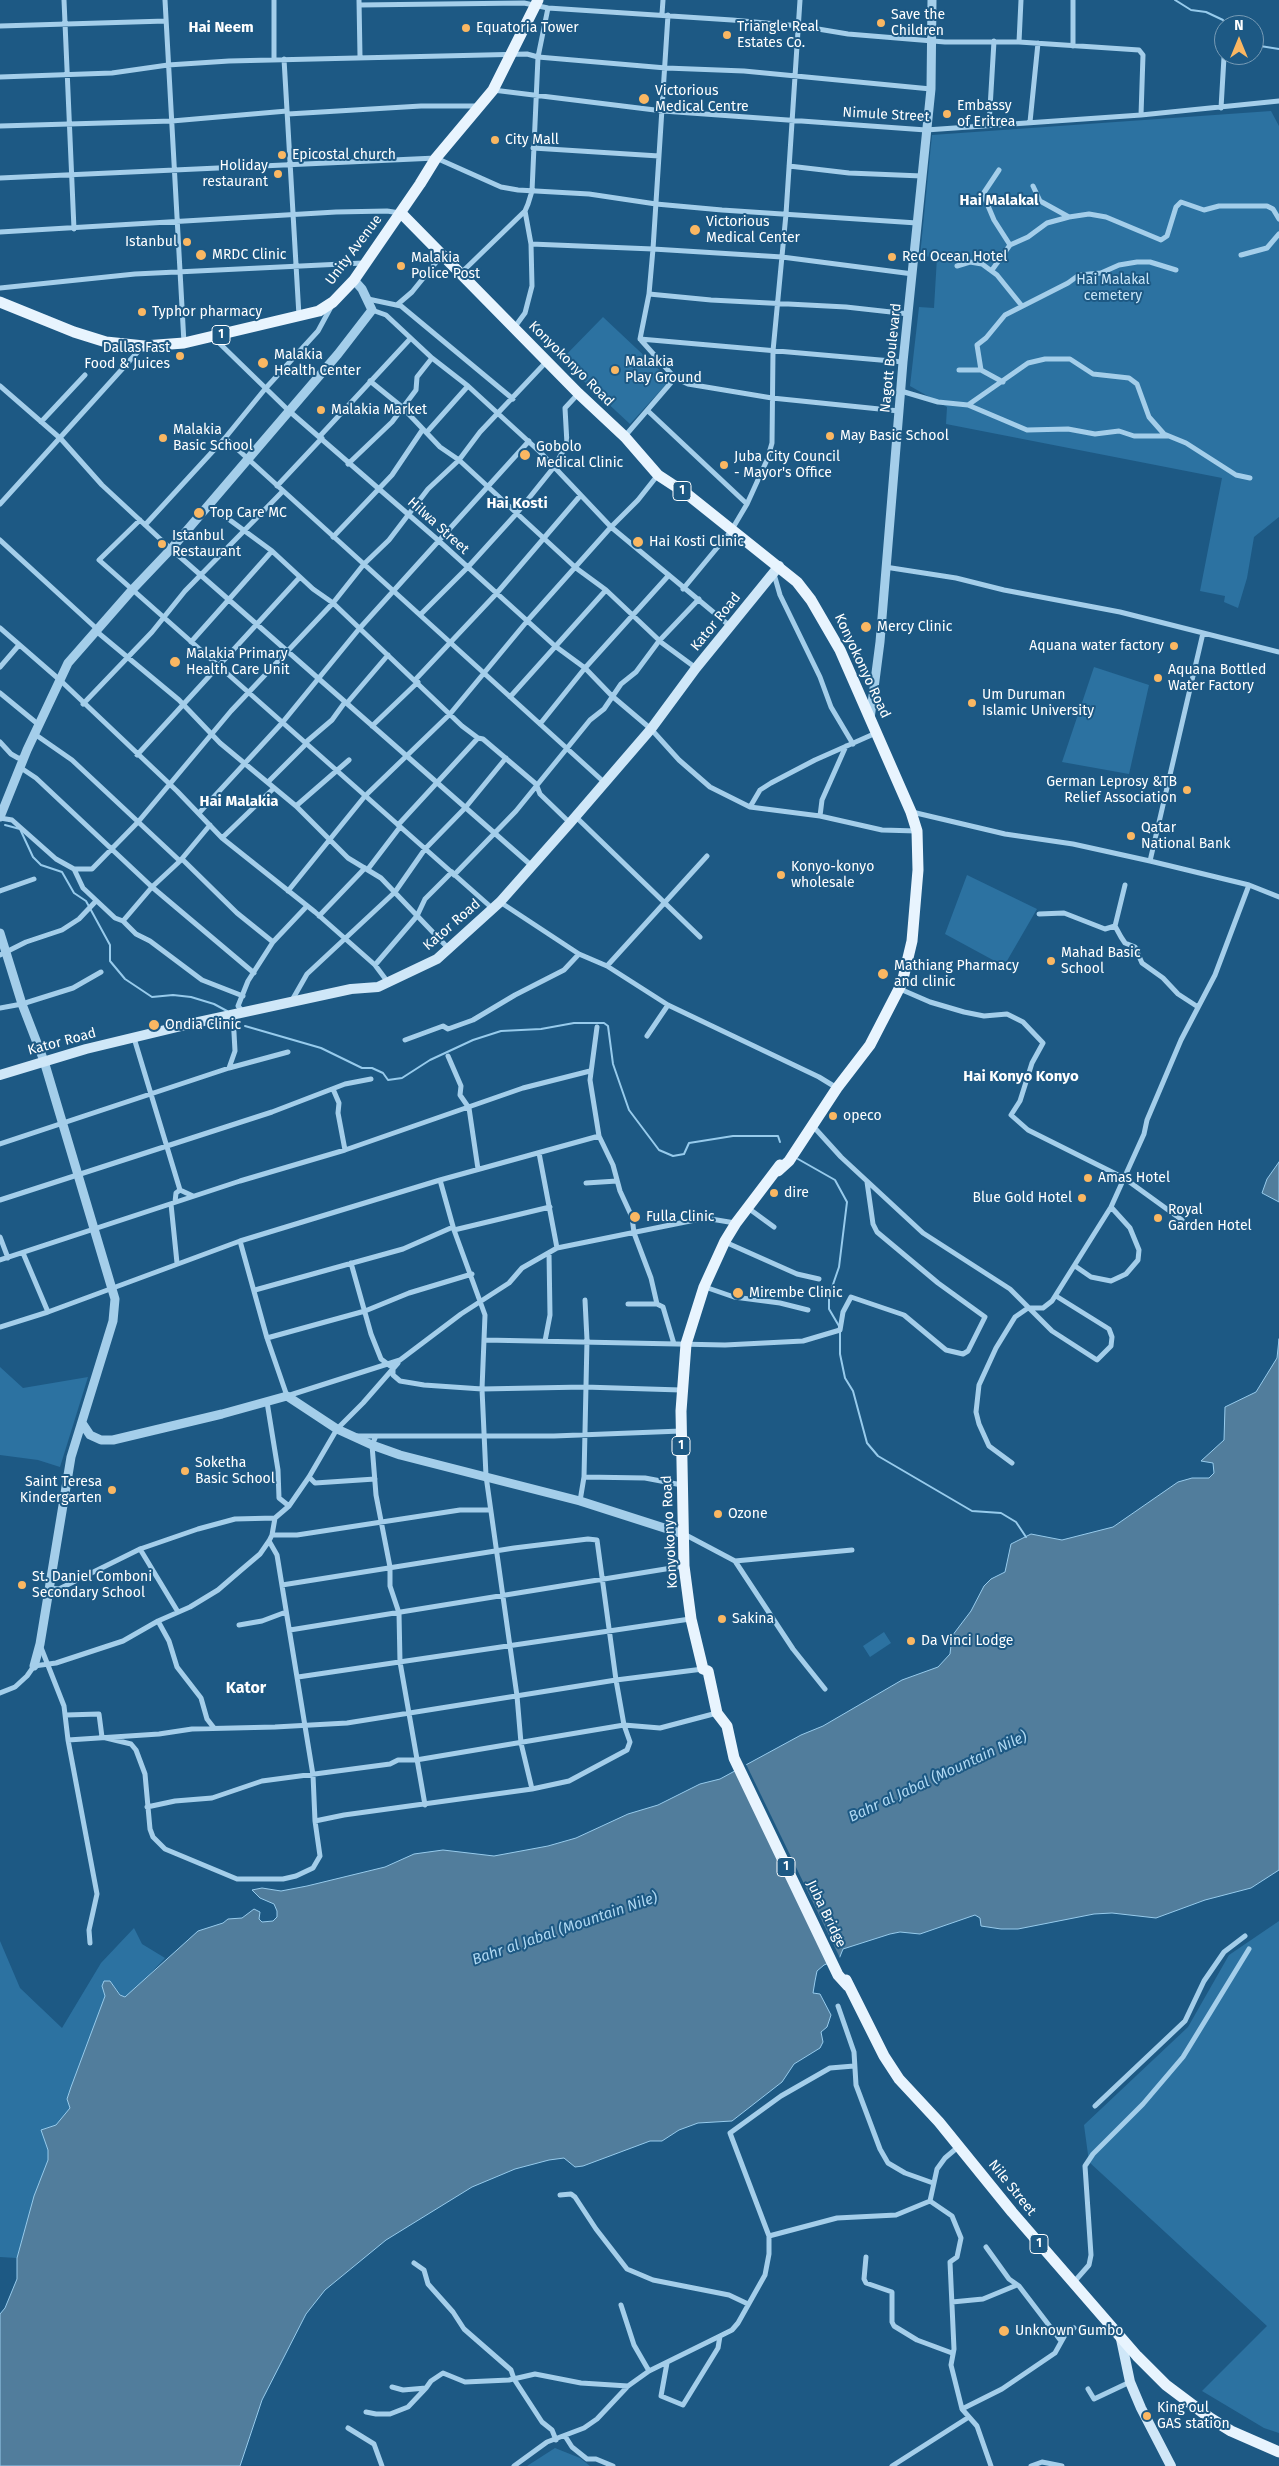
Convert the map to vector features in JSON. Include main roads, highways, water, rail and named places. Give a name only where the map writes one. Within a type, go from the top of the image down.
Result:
[{"type":"main road","name":"Unity Avenue","points":[[0,302],[74,332],[106,342],[144,346],[184,343],[319,311],[333,302],[354,280],[401,213],[436,158],[493,90],[537,2]]},
{"type":"main road","name":"Konyokonyo Road","points":[[401,213],[513,328],[625,437],[659,473],[687,494],[776,570],[797,582],[830,630],[918,831],[918,870],[912,941],[900,988],[870,1045],[778,1171],[736,1223],[704,1287],[686,1344],[681,1390],[684,1566],[691,1619],[703,1669],[708,1670],[717,1713],[727,1726],[736,1757]]},
{"type":"main road","name":"Kator Road","points":[[0,1075],[44,1061],[233,1014],[244,1014],[352,989],[378,987],[387,981],[414,972],[437,959],[496,905],[573,820],[651,729],[696,668],[776,570]]},
{"type":"main road","name":"Juba Bridge","points":[[736,1757],[848,1986]]},
{"type":"main road","name":"Nile Street","points":[[848,1986],[891,2068],[1121,2339],[1166,2385],[1194,2407],[1230,2431],[1279,2452]]},
{"type":"main road","points":[[1121,2339],[1130,2382],[1141,2408],[1171,2466]]},
{"type":"water","points":[[1279,1162],[1279,1202],[1262,1193],[1267,1179]]},
{"type":"water","name":"Bahr al Jabal (Mountain Nile)","points":[[1279,1339],[1279,1870],[1251,1888],[1205,1900],[1156,1918],[1112,1913],[1094,1914],[1018,1929],[1001,1929],[981,1926],[980,1918],[975,1915],[920,1934],[900,1932],[843,1949],[839,1959],[824,1965],[817,1971],[813,1993],[820,1994],[831,2015],[827,2027],[821,2032],[823,2042],[820,2048],[794,2064],[782,2082],[732,2121],[698,2123],[679,2130],[662,2141],[650,2141],[583,2166],[575,2167],[564,2158],[515,2169],[472,2187],[386,2240],[325,2290],[306,2314],[262,2400],[240,2466],[0,2466],[0,2314],[5,2308],[17,2279],[17,2258],[34,2196],[48,2160],[48,2150],[41,2130],[56,2125],[70,2108],[67,2099],[105,1996],[102,1986],[104,1981],[110,1981],[120,1995],[125,1997],[198,1931],[223,1923],[228,1919],[242,1918],[254,1909],[260,1912],[259,1919],[262,1922],[273,1921],[277,1917],[274,1904],[260,1898],[252,1890],[262,1888],[281,1891],[307,1886],[385,1867],[414,1854],[443,1850],[494,1856],[548,1846],[576,1838],[628,1814],[658,1805],[700,1784],[720,1779],[801,1735],[823,1726],[902,1680],[938,1667],[950,1654],[952,1636],[971,1611],[984,1586],[991,1579],[1005,1572],[1011,1544],[1031,1534],[1062,1540],[1113,1527],[1178,1482],[1192,1478],[1209,1478],[1214,1473],[1213,1463],[1201,1461],[1224,1440],[1225,1407],[1256,1392],[1277,1358]]},
{"type":"waterway","points":[[1175,0],[1191,10],[1206,12],[1214,16]]},
{"type":"waterway","points":[[1264,47],[1279,49]]},
{"type":"waterway","points":[[5,825],[20,829],[33,857],[41,865],[62,872],[74,893],[86,901],[110,945],[110,961],[125,979],[152,997],[173,995],[191,997],[214,1004],[227,1011]]},
{"type":"waterway","points":[[245,1026],[321,1048],[362,1068],[372,1068],[383,1073],[388,1080],[402,1078],[430,1060],[473,1040],[501,1031],[541,1029],[574,1023],[604,1023],[608,1026],[613,1064],[629,1110],[659,1150],[673,1156],[684,1154],[689,1143],[733,1136],[778,1136],[780,1142]]},
{"type":"waterway","points":[[798,1159],[835,1180],[847,1202],[839,1267],[829,1296],[829,1309],[839,1326]]},
{"type":"waterway","points":[[840,1331],[840,1354],[845,1378],[853,1391],[867,1443],[878,1456],[972,1511],[1001,1513],[1016,1522],[1026,1537]]},
{"type":"place","name":"Save the Children","points":[[881,23]]},
{"type":"place","name":"Equatoria Tower","points":[[466,28]]},
{"type":"place","name":"Triangle Real Estates Co.","points":[[727,35]]},
{"type":"place","name":"Victorious Medical Centre","points":[[644,99]]},
{"type":"place","name":"Embassy of Eritrea","points":[[947,114]]},
{"type":"place","name":"City Mall","points":[[495,140]]},
{"type":"place","name":"Epicostal church","points":[[282,155]]},
{"type":"place","name":"Holiday restaurant","points":[[278,174]]},
{"type":"place","name":"Victorious Medical Center","points":[[695,230]]},
{"type":"place","name":"Istanbul","points":[[187,242]]},
{"type":"place","name":"MRDC Clinic","points":[[201,255]]},
{"type":"place","name":"Red Ocean Hotel","points":[[892,257]]},
{"type":"place","name":"Malakia Police Post","points":[[401,266]]},
{"type":"place","name":"Typhor pharmacy","points":[[142,312]]},
{"type":"place","name":"Dallas Fast Food & Juices","points":[[180,356]]},
{"type":"place","name":"Malakia Health Center","points":[[263,363]]},
{"type":"place","name":"Malakia Play Ground","points":[[615,370]]},
{"type":"place","name":"Malakia Market","points":[[321,410]]},
{"type":"place","name":"May Basic School","points":[[830,436]]},
{"type":"place","name":"Malakia Basic School","points":[[163,438]]},
{"type":"place","name":"Gobolo Medical Clinic","points":[[525,455]]},
{"type":"place","name":"Juba City Council - Mayor's Office","points":[[724,465]]},
{"type":"place","name":"Top Care MC","points":[[199,513]]},
{"type":"place","name":"Hai Kosti Clinic","points":[[638,542]]},
{"type":"place","name":"Istanbul Restaurant","points":[[162,544]]},
{"type":"place","name":"Mercy Clinic","points":[[866,627]]},
{"type":"place","name":"Aquana water factory","points":[[1174,646]]},
{"type":"place","name":"Malakia Primary Health Care Unit","points":[[175,662]]},
{"type":"place","name":"Aquana Bottled Water Factory","points":[[1158,678]]},
{"type":"place","name":"Um Duruman Islamic University","points":[[972,703]]},
{"type":"place","name":"German Leprosy &TB Relief Association","points":[[1187,790]]},
{"type":"place","name":"Qatar National Bank","points":[[1131,836]]},
{"type":"place","name":"Konyo-konyo wholesale","points":[[781,875]]},
{"type":"place","name":"Mahad Basic School","points":[[1051,961]]},
{"type":"place","name":"Mathiang Pharmacy and clinic","points":[[883,974]]},
{"type":"place","name":"Ondia Clinic","points":[[154,1025]]},
{"type":"place","name":"opeco","points":[[833,1116]]},
{"type":"place","name":"Amas Hotel","points":[[1088,1178]]},
{"type":"place","name":"dire","points":[[774,1193]]},
{"type":"place","name":"Blue Gold Hotel","points":[[1082,1198]]},
{"type":"place","name":"Fulla Clinic","points":[[635,1217]]},
{"type":"place","name":"Royal Garden Hotel","points":[[1158,1218]]},
{"type":"place","name":"Mirembe Clinic","points":[[738,1293]]},
{"type":"place","name":"Soketha Basic School","points":[[185,1471]]},
{"type":"place","name":"Saint Teresa Kindergarten","points":[[112,1490]]},
{"type":"place","name":"Ozone","points":[[718,1514]]},
{"type":"place","name":"St. Daniel Comboni Secondary School","points":[[22,1585]]},
{"type":"place","name":"Sakina","points":[[722,1619]]},
{"type":"place","name":"Da Vinci Lodge","points":[[911,1641]]},
{"type":"place","name":"Unknown Gumbo","points":[[1004,2331]]},
{"type":"place","name":"King oul GAS station","points":[[1147,2416]]},
{"type":"district","name":"Hai Neem","points":[[221,28]]},
{"type":"district","name":"Hai Malakal","points":[[999,201]]},
{"type":"district","name":"Hai Kosti","points":[[517,504]]},
{"type":"district","name":"Hai Malakia","points":[[239,802]]},
{"type":"district","name":"Hai Konyo Konyo","points":[[1021,1077]]},
{"type":"district","name":"Kator","points":[[246,1689]]},
{"type":"park label","name":"Hai Malakal cemetery","points":[[1113,288]]}]
